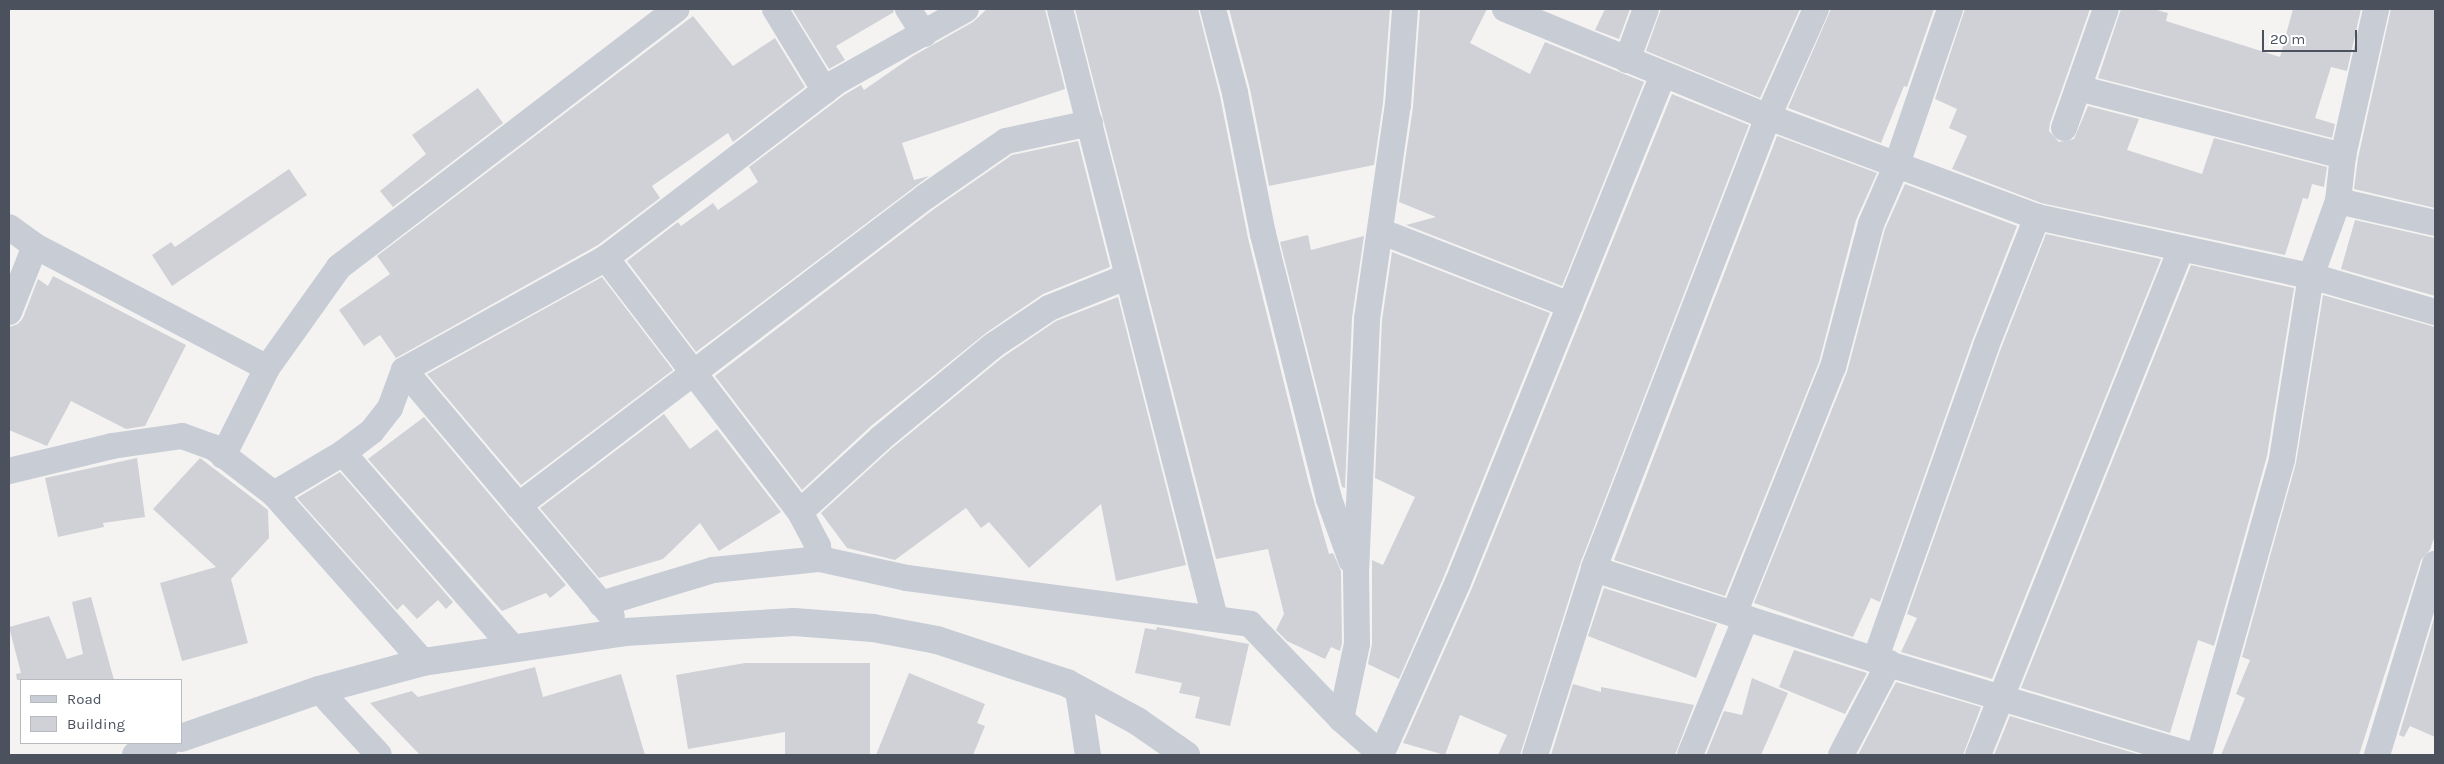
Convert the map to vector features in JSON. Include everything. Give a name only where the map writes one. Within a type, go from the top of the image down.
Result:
[{"type":"street","points":[[223,456],[267,368],[339,266],[678,9]]},
{"type":"street","points":[[775,9],[826,91]]},
{"type":"street","points":[[908,9],[924,34]]},
{"type":"street","points":[[274,494],[343,454],[372,431],[390,408],[404,370],[606,258],[826,91],[966,9]]},
{"type":"street","points":[[1060,9],[1090,123],[1126,277],[1215,618]]},
{"type":"street","points":[[1213,9],[1235,93],[1263,234],[1329,499],[1356,573]]},
{"type":"street","points":[[1341,719],[1357,644],[1356,573],[1367,319],[1398,105],[1405,9]]},
{"type":"street","points":[[1505,9],[1768,117],[2037,217],[2312,276],[2435,312]]},
{"type":"street","points":[[1627,60],[1646,9]]},
{"type":"street","points":[[1535,755],[1594,570],[1768,117],[1816,9]]},
{"type":"street","points":[[1690,755],[1833,367],[1871,224],[1897,164],[1950,9]]},
{"type":"street","points":[[2064,128],[2106,9]]},
{"type":"street","points":[[2199,755],[2282,460],[2312,276],[2338,201],[2343,156],[2376,9]]},
{"type":"street","points":[[601,604],[713,570],[820,559],[907,578],[1011,594],[1215,618],[1250,624],[1341,719],[1381,755],[1458,582],[1663,74]]},
{"type":"street","points":[[2078,88],[2343,156]]},
{"type":"street","points":[[518,506],[925,197],[1006,141],[1090,123]]},
{"type":"street","points":[[2338,201],[2435,223]]},
{"type":"street","points":[[1841,755],[1882,662],[1986,346],[2037,217]]},
{"type":"street","points":[[9,227],[35,246],[267,368]]},
{"type":"street","points":[[1380,232],[1570,305]]},
{"type":"street","points":[[9,312],[35,246]]},
{"type":"street","points":[[1978,755],[1999,698],[2181,249]]},
{"type":"street","points":[[606,258],[800,512],[818,546],[820,559]]},
{"type":"street","points":[[800,512],[881,438],[994,345],[1049,308],[1126,277]]},
{"type":"street","points":[[404,370],[625,632]]},
{"type":"street","points":[[9,471],[112,446],[182,436],[213,447],[274,494],[422,662]]},
{"type":"street","points":[[343,454],[514,649]]},
{"type":"street","points":[[2377,755],[2435,564]]},
{"type":"street","points":[[1594,570],[1882,662],[2192,755]]},
{"type":"street","points":[[182,738],[319,690],[422,662],[625,632],[794,622],[873,628],[937,640],[1078,690],[1137,721],[1186,755]]},
{"type":"street","points":[[319,690],[379,755]]},
{"type":"street","points":[[1078,690],[1088,755]]},
{"type":"street","points":[[136,755],[164,744]]},
{"type":"building","points":[[792,9],[893,9],[894,12],[836,46],[845,60],[829,69]]},
{"type":"building","points":[[987,9],[1045,9],[1065,89],[902,143],[914,180],[929,176],[696,352],[627,261],[678,222],[681,226],[713,203],[718,210],[758,182],[749,167],[844,95],[861,85],[864,90],[913,56],[973,22]]},
{"type":"building","points":[[1075,9],[1198,9],[1220,96],[1248,238],[1309,484],[1329,554],[1333,553],[1341,571],[1342,643],[1340,651],[1331,647],[1325,659],[1287,641],[1276,630],[1284,614],[1268,549],[1216,559]]},
{"type":"building","points":[[1229,9],[1390,9],[1383,103],[1374,165],[1269,186],[1250,89]]},
{"type":"building","points":[[1420,9],[1487,9],[1470,43],[1530,74],[1545,42],[1644,82],[1562,286],[1406,225],[1436,217],[1399,202],[1413,107]]},
{"type":"building","points":[[1605,9],[1630,9],[1619,39],[1595,30]]},
{"type":"building","points":[[1661,9],[1800,9],[1760,98],[1646,51]]},
{"type":"building","points":[[1831,9],[1934,9],[1907,87],[1904,86],[1881,143],[1788,108]]},
{"type":"building","points":[[1965,9],[2090,9],[2050,123],[2049,131],[2059,142],[2074,139],[2088,106],[2139,119],[2127,150],[2202,174],[2214,138],[2327,167],[2324,187],[2312,184],[2308,199],[2303,198],[2285,255],[2041,203],[1952,169],[1967,136],[1949,128],[1957,109],[1935,99]]},
{"type":"building","points":[[2121,9],[2153,9],[2168,13],[2166,21],[2280,57],[2293,9],[2361,9],[2347,71],[2331,67],[2315,118],[2335,124],[2332,138],[2098,78]]},
{"type":"building","points":[[2391,9],[2435,9],[2435,208],[2354,189],[2358,158]]},
{"type":"building","points":[[693,16],[733,66],[775,38],[805,87],[733,142],[728,133],[652,186],[660,198],[598,245],[396,358],[380,335],[364,346],[339,310],[390,274],[377,256]]},
{"type":"building","points":[[478,88],[503,123],[393,207],[380,191],[426,154],[412,135]]},
{"type":"building","points":[[1672,94],[1749,125],[1580,564],[1520,755],[1498,755],[1507,735],[1460,715],[1445,755],[1403,743],[1472,588]]},
{"type":"building","points":[[1777,136],[1877,173],[1856,220],[1819,362],[1725,596],[1614,560]]},
{"type":"building","points":[[1078,141],[1110,267],[1043,294],[986,333],[871,426],[802,490],[715,376],[934,209],[1012,155]]},
{"type":"building","points":[[289,169],[307,195],[172,286],[152,255],[171,242],[175,247]]},
{"type":"building","points":[[1905,184],[2017,226],[1972,341],[1880,602],[1871,598],[1853,637],[1754,603],[1847,372],[1885,229]]},
{"type":"building","points":[[2355,220],[2435,238],[2435,296],[2341,269]]},
{"type":"building","points":[[2046,234],[2161,259],[1992,679],[1901,652],[1917,618],[1907,614],[2000,351]]},
{"type":"building","points":[[1308,235],[1311,250],[1364,236],[1352,318],[1345,488],[1342,487],[1280,242]]},
{"type":"building","points":[[1392,252],[1550,313],[1444,576],[1399,679],[1368,664],[1372,644],[1372,560],[1383,565],[1415,497],[1375,478],[1382,320]]},
{"type":"building","points":[[2191,265],[2294,288],[2267,456],[2214,646],[2198,640],[2170,733],[2021,688]]},
{"type":"building","points":[[53,276],[186,345],[145,426],[126,429],[71,401],[47,446],[9,430],[9,327],[18,324],[23,318],[38,279],[48,286]]},
{"type":"building","points":[[602,277],[673,370],[521,485],[427,374]]},
{"type":"building","points":[[2323,295],[2435,327],[2435,535],[2430,550],[2421,560],[2359,755],[2221,755],[2245,698],[2236,694],[2250,660],[2242,657],[2296,463]]},
{"type":"building","points":[[1118,297],[1186,565],[1116,581],[1101,504],[1029,568],[989,522],[981,528],[966,508],[895,560],[847,548],[821,513],[891,449],[1003,357],[1056,321]]},
{"type":"building","points":[[664,414],[690,449],[717,429],[781,512],[719,551],[700,523],[663,559],[599,578],[540,508]]},
{"type":"building","points":[[424,417],[566,585],[550,598],[546,593],[502,611],[368,459]]},
{"type":"building","points":[[137,458],[145,517],[103,523],[104,527],[58,537],[45,478]]},
{"type":"building","points":[[200,458],[268,510],[269,538],[231,579],[248,643],[182,661],[160,583],[216,567],[153,509]]},
{"type":"building","points":[[340,472],[453,602],[446,609],[438,600],[417,619],[403,604],[397,610],[297,498]]},
{"type":"building","points":[[1604,588],[1717,624],[1696,678],[1588,636]]},
{"type":"building","points":[[91,597],[114,679],[17,680],[16,674],[21,673],[9,627],[49,616],[67,659],[83,654],[72,602]]},
{"type":"building","points":[[2435,615],[2435,737],[2410,726],[2404,737],[2399,735]]},
{"type":"building","points":[[1157,627],[1249,644],[1230,726],[1195,718],[1200,697],[1179,693],[1182,683],[1135,673],[1145,628],[1156,630]]},
{"type":"building","points":[[1794,650],[1867,673],[1845,714],[1779,687]]},
{"type":"building","points":[[745,663],[870,663],[870,755],[785,755],[785,732],[688,749],[676,675]]},
{"type":"building","points":[[535,667],[543,697],[621,674],[645,755],[420,755],[370,703],[412,691],[418,697]]},
{"type":"building","points":[[909,673],[985,704],[977,723],[985,726],[973,755],[876,755]]},
{"type":"building","points":[[1752,678],[1788,693],[1761,755],[1706,755],[1724,711],[1742,715]]},
{"type":"building","points":[[1896,682],[1981,707],[1963,755],[1858,755]]},
{"type":"building","points":[[1573,684],[1601,692],[1601,687],[1694,705],[1675,755],[1551,755]]},
{"type":"building","points":[[2010,716],[2141,755],[1994,755]]}]
